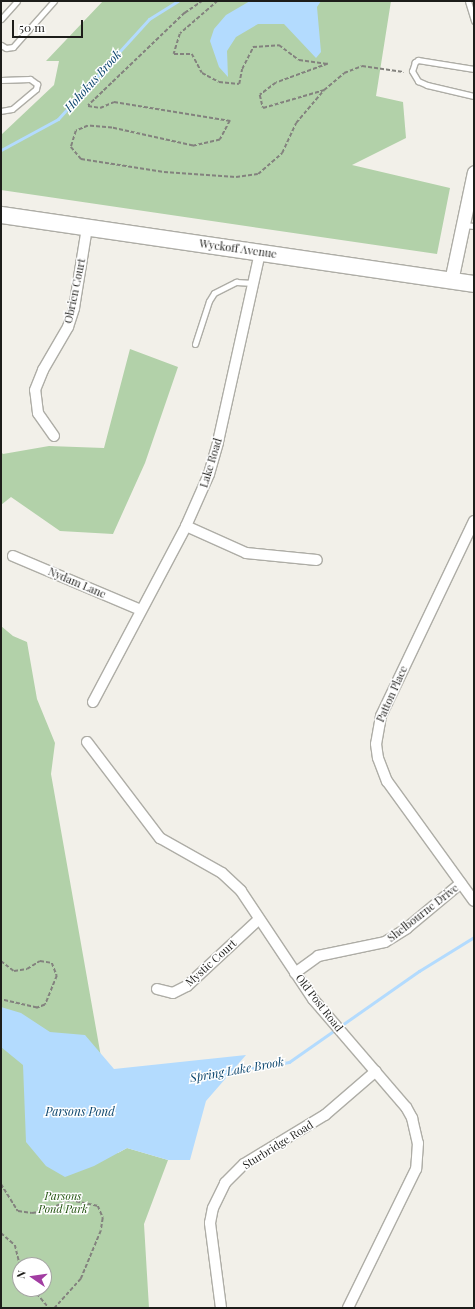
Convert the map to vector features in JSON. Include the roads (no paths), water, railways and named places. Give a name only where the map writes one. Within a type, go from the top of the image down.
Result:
[{"type":"main road","name":"Wyckoff Avenue","points":[[1,215],[474,284]]},
{"type":"street","points":[[451,281],[469,225],[474,172]]},
{"type":"street","name":"Obrien Court","points":[[54,436],[38,413],[35,390],[42,370],[60,344],[70,321],[87,228]]},
{"type":"street","name":"Lake Road","points":[[93,702],[115,656],[186,526],[209,474],[218,442],[260,252]]},
{"type":"street","name":"Patton Place","points":[[474,521],[381,716],[376,744],[378,758],[387,781],[474,901]]},
{"type":"street","points":[[186,526],[246,553],[317,560]]},
{"type":"street","name":"Nydam Lane","points":[[13,556],[141,610]]},
{"type":"street","name":"Old Post Road","points":[[87,742],[100,756],[150,829],[172,846],[231,880],[295,973],[324,1012],[376,1071],[412,1118],[416,1131],[418,1155],[412,1182],[348,1308]]},
{"type":"street","name":"Shelbourne Drive","points":[[295,973],[318,956],[371,947],[396,936],[461,883]]},
{"type":"street","name":"Mystic Court","points":[[157,989],[173,993],[187,986],[259,919]]},
{"type":"street","name":"Sturbridge Road","points":[[221,1308],[210,1223],[213,1208],[225,1183],[244,1164],[325,1115],[376,1071]]},
{"type":"lane","points":[[1,19],[17,1]]},
{"type":"lane","points":[[1,45],[6,48],[13,46],[54,1]]},
{"type":"lane","points":[[468,1],[474,21]]},
{"type":"lane","points":[[474,69],[418,60],[415,62],[412,71],[418,81],[427,85],[474,96]]},
{"type":"lane","points":[[1,80],[30,79],[37,84],[36,89],[12,109],[1,111]]},
{"type":"lane","points":[[194,344],[209,301],[214,293],[236,282],[253,283]]},
{"type":"water","points":[[250,1],[321,1],[317,7],[321,52],[316,58],[284,24],[258,24],[236,37],[227,51],[228,77],[219,67],[210,41],[214,29],[226,15]]},
{"type":"water","name":"Parsons Pond","points":[[1,1007],[21,1013],[50,1032],[85,1035],[114,1069],[246,1055],[206,1101],[190,1160],[168,1160],[127,1148],[94,1166],[65,1177],[46,1166],[26,1142],[23,1065],[1,1047]]},
{"type":"waterway","name":"Hohokus Brook","points":[[1,150],[58,119],[149,19],[178,1]]},
{"type":"waterway","name":"Spring Lake Brook","points":[[229,1072],[289,1062],[419,971],[474,937]]},
{"type":"park label","name":"Parsons Pond Park","points":[[63,1203]]}]
